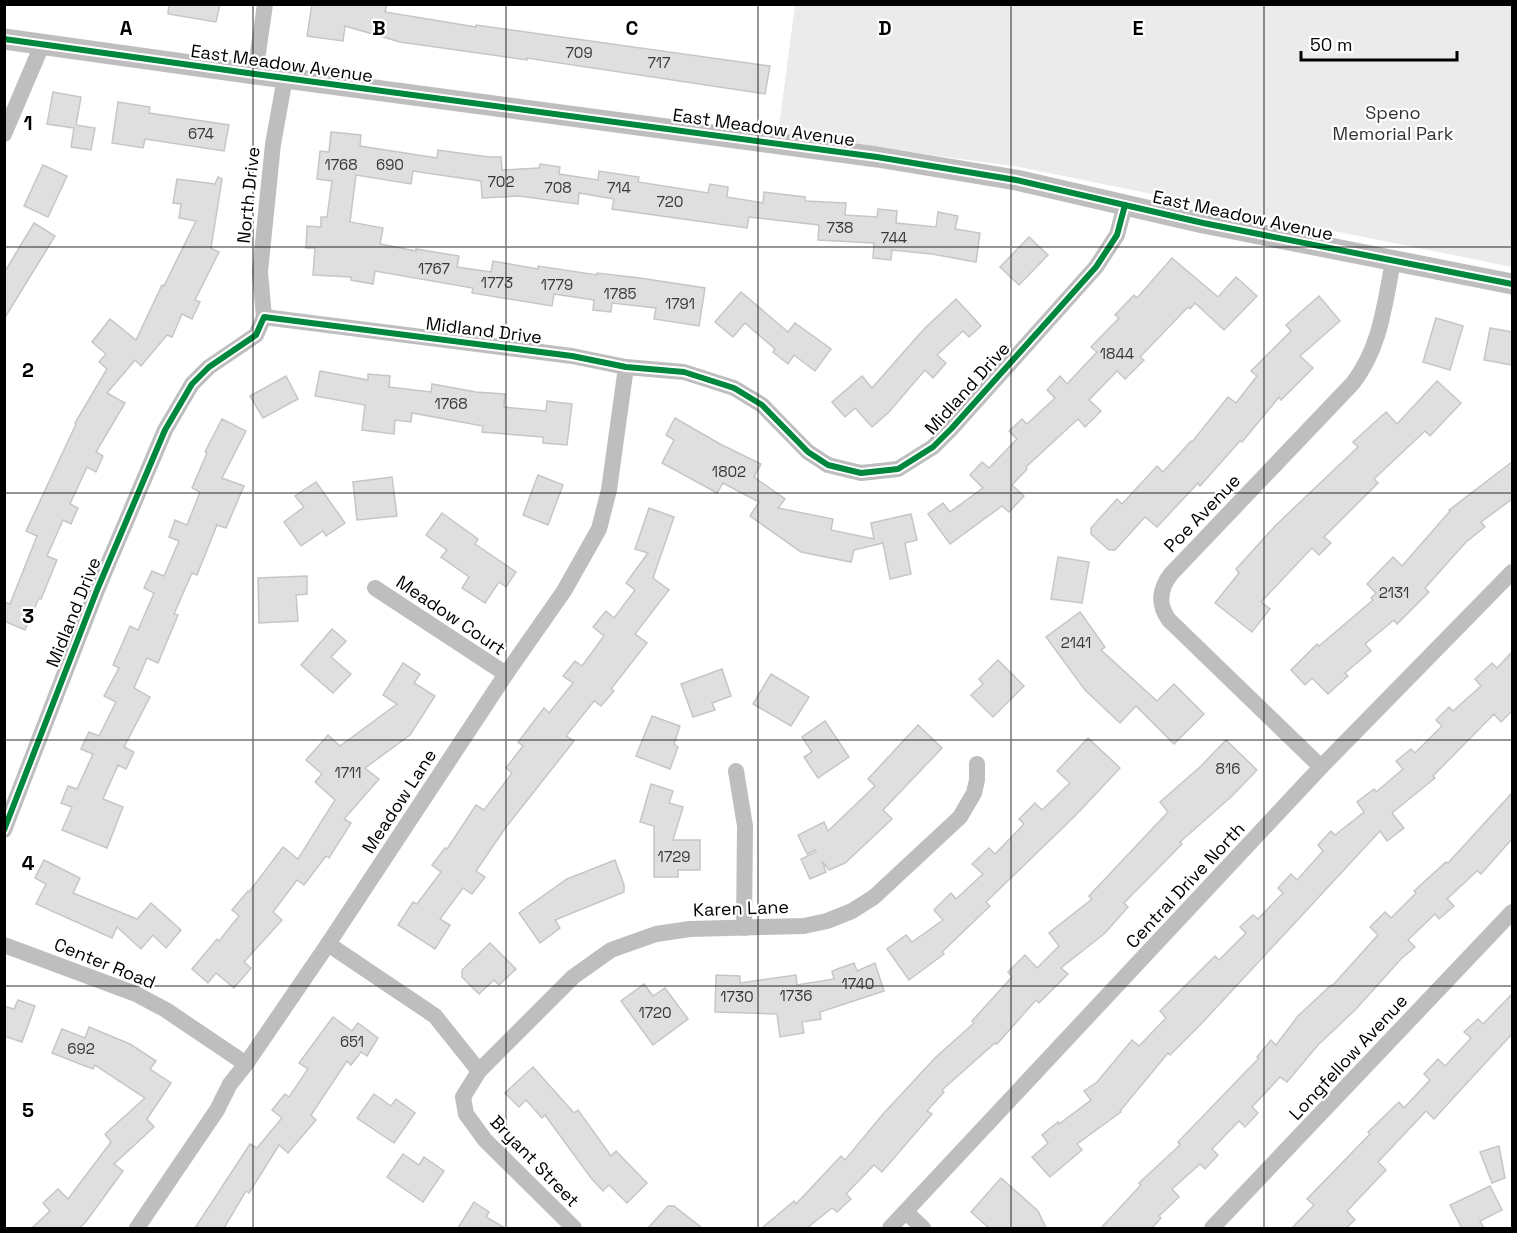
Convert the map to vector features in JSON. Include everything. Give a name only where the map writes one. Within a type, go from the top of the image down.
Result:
[{"type":"street","points":[[255,75],[265,4]]},
{"type":"street","name":"East Meadow Avenue","points":[[4,39],[255,75],[877,157],[1016,180],[1203,223],[1512,284]]},
{"type":"street","points":[[4,134],[42,45]]},
{"type":"street","name":"North Drive","points":[[264,317],[260,272],[273,144],[285,78]]},
{"type":"street","name":"Midland Drive","points":[[4,830],[97,590],[165,430],[192,384],[209,367],[256,335],[264,317],[572,356],[626,367],[684,372],[734,388],[762,405],[808,452],[828,465],[861,473],[898,469],[939,441],[1096,267],[1117,235],[1125,205]]},
{"type":"street","name":"Poe Avenue","points":[[1321,767],[1169,620],[1164,612],[1161,597],[1163,586],[1171,574],[1363,370],[1379,330],[1393,262]]},
{"type":"street","name":"Meadow Lane","points":[[137,1228],[217,1110],[230,1084],[328,944],[506,674],[564,591],[599,529],[609,490],[626,367]]},
{"type":"street","name":"Central Drive North","points":[[890,1228],[1321,767],[1512,572]]},
{"type":"street","name":"Meadow Court","points":[[375,588],[506,674]]},
{"type":"street","name":"Karen Lane","points":[[479,1071],[573,977],[611,950],[656,934],[690,929],[804,926],[827,921],[852,911],[874,897],[960,817],[974,793],[977,764]]},
{"type":"street","points":[[736,771],[745,826],[744,928]]},
{"type":"street","name":"Longfellow Avenue","points":[[1212,1228],[1512,912]]},
{"type":"street","points":[[328,944],[435,1016],[479,1071]]},
{"type":"street","name":"Center Road","points":[[4,945],[136,994],[166,1010],[246,1064]]},
{"type":"street","name":"Bryant Street","points":[[479,1071],[463,1097],[466,1114],[484,1140],[569,1227]]},
{"type":"street","points":[[906,1212],[923,1228]]},
{"type":"green space","name":"Speno Memorial Park","points":[[795,5],[1512,5],[1512,267],[1019,167],[778,134]]},
{"type":"building","points":[[169,4],[220,4],[216,22],[168,14]]},
{"type":"building","points":[[312,4],[387,4],[385,12],[476,27],[476,25],[770,66],[765,94],[527,58],[527,60],[400,42],[345,26],[343,41],[307,36]]},
{"type":"building","points":[[53,92],[81,97],[76,125],[95,128],[91,150],[71,147],[74,128],[47,124]]},
{"type":"building","points":[[118,102],[150,107],[149,113],[229,125],[224,151],[145,139],[143,148],[112,143]]},
{"type":"building","points":[[331,132],[361,135],[360,146],[437,158],[438,150],[501,157],[502,170],[539,168],[540,164],[560,167],[559,174],[598,180],[599,171],[639,177],[638,182],[708,193],[710,184],[728,187],[727,197],[763,203],[764,192],[805,197],[805,201],[846,203],[845,215],[877,217],[878,209],[897,211],[896,223],[936,227],[938,212],[958,216],[955,229],[980,233],[976,262],[892,250],[891,260],[873,258],[874,243],[818,240],[819,225],[749,217],[747,228],[612,209],[614,199],[579,193],[578,204],[519,196],[482,198],[481,181],[413,171],[411,184],[356,175],[350,222],[383,228],[380,244],[459,256],[457,267],[491,272],[493,261],[538,269],[538,266],[705,288],[699,326],[654,319],[656,308],[612,303],[611,312],[593,310],[594,300],[554,294],[552,306],[472,293],[473,288],[375,271],[373,284],[351,280],[351,277],[313,275],[315,248],[306,248],[307,226],[321,227],[321,217],[327,217],[332,181],[317,179],[320,151],[329,152]]},
{"type":"building","points":[[43,165],[67,176],[48,217],[24,206]]},
{"type":"building","points":[[218,177],[222,179],[211,248],[219,252],[195,300],[200,302],[192,319],[182,314],[172,337],[167,335],[141,366],[135,360],[107,393],[125,403],[96,452],[103,456],[96,472],[87,467],[70,504],[78,508],[71,524],[63,520],[47,556],[57,560],[41,599],[39,598],[25,630],[4,621],[4,602],[10,604],[37,536],[26,531],[75,423],[107,369],[99,362],[106,354],[92,342],[110,319],[136,340],[196,221],[179,218],[181,204],[173,203],[177,179],[215,184]]},
{"type":"building","points":[[34,223],[55,236],[4,319],[4,273]]},
{"type":"building","points":[[1029,237],[1048,255],[1019,285],[1000,267]]},
{"type":"building","points":[[1172,258],[1218,297],[1236,277],[1257,296],[1224,330],[1195,303],[1190,309],[1188,307],[1140,357],[1144,360],[1125,379],[1117,371],[1089,400],[1101,411],[1085,427],[1078,419],[1026,467],[1027,469],[1012,485],[1024,496],[1009,512],[1002,506],[950,544],[928,514],[943,503],[950,512],[983,488],[970,475],[982,462],[989,468],[1017,439],[1009,431],[1022,419],[1027,424],[1055,398],[1047,390],[1060,376],[1067,384],[1097,352],[1091,347],[1119,318],[1115,315],[1134,295],[1137,298]]},
{"type":"building","points":[[741,292],[788,332],[795,323],[831,349],[815,371],[794,355],[788,364],[773,352],[775,349],[745,323],[733,337],[715,322]]},
{"type":"building","points":[[1319,296],[1340,321],[1300,356],[1313,368],[1281,400],[1279,397],[1242,442],[1240,441],[1200,486],[1198,483],[1157,527],[1145,517],[1115,550],[1109,550],[1091,534],[1091,528],[1117,499],[1122,504],[1157,466],[1163,472],[1192,442],[1228,397],[1236,403],[1257,376],[1251,371],[1291,331],[1286,325]]},
{"type":"building","points":[[956,299],[981,326],[969,337],[963,331],[937,355],[946,363],[933,378],[925,370],[889,412],[872,427],[855,408],[845,417],[832,402],[862,376],[872,388],[924,329]]},
{"type":"building","points":[[1436,318],[1463,326],[1450,370],[1423,362]]},
{"type":"building","points":[[1490,328],[1512,332],[1512,365],[1484,360]]},
{"type":"building","points":[[320,371],[368,380],[368,374],[390,376],[389,387],[431,392],[432,384],[476,392],[505,394],[504,407],[546,411],[547,401],[572,404],[567,445],[543,443],[543,437],[482,432],[483,426],[412,413],[411,422],[395,420],[394,434],[362,430],[365,405],[315,396]]},
{"type":"building","points":[[286,376],[298,399],[263,418],[250,396]]},
{"type":"building","points":[[1437,381],[1461,403],[1430,436],[1425,431],[1374,479],[1378,483],[1324,537],[1331,543],[1319,555],[1312,548],[1261,602],[1270,609],[1252,632],[1215,603],[1239,573],[1236,569],[1275,526],[1358,447],[1353,442],[1386,412],[1397,424]]},
{"type":"building","points":[[675,418],[761,464],[754,477],[785,499],[778,508],[833,519],[831,530],[874,539],[871,523],[911,514],[917,540],[905,543],[911,574],[890,579],[883,543],[854,550],[851,562],[801,552],[750,516],[759,502],[723,483],[717,493],[662,463],[674,440],[666,435]]},
{"type":"building","points":[[222,419],[246,431],[222,478],[244,486],[226,528],[217,525],[197,575],[192,573],[174,614],[178,615],[158,663],[147,658],[134,688],[150,697],[124,747],[134,752],[126,769],[118,765],[103,799],[123,807],[107,848],[62,830],[72,807],[61,803],[68,786],[77,789],[93,754],[81,749],[89,732],[99,736],[116,702],[104,696],[119,668],[113,665],[130,626],[138,630],[154,593],[144,588],[152,571],[164,576],[179,541],[169,537],[175,520],[187,525],[200,492],[192,488],[207,453],[205,452]]},
{"type":"building","points":[[1512,462],[1512,499],[1481,522],[1485,527],[1466,542],[1425,588],[1429,592],[1397,624],[1394,620],[1365,644],[1371,651],[1345,673],[1348,676],[1328,694],[1312,678],[1305,685],[1291,670],[1317,644],[1319,646],[1373,600],[1371,598],[1376,593],[1367,584],[1393,557],[1402,566],[1449,510]]},
{"type":"building","points":[[538,475],[563,485],[548,525],[523,515]]},
{"type":"building","points":[[392,477],[397,516],[357,520],[353,482]]},
{"type":"building","points":[[316,482],[345,523],[326,536],[323,531],[301,546],[284,522],[304,507],[295,496]]},
{"type":"building","points":[[649,508],[674,517],[653,578],[669,590],[635,634],[647,643],[611,689],[614,691],[601,706],[594,701],[566,736],[574,741],[506,827],[476,871],[485,877],[472,894],[463,888],[440,919],[450,925],[435,949],[398,925],[413,902],[417,904],[441,872],[432,865],[445,848],[447,849],[476,805],[484,810],[512,773],[506,768],[523,746],[518,742],[544,708],[549,713],[573,683],[563,676],[575,661],[582,666],[604,636],[593,627],[606,611],[614,618],[635,590],[626,583],[648,553],[635,549]]},
{"type":"building","points":[[442,513],[478,539],[475,544],[516,572],[506,587],[499,582],[485,603],[462,588],[469,577],[441,557],[447,550],[426,535]]},
{"type":"building","points":[[1058,557],[1089,562],[1082,603],[1051,599]]},
{"type":"building","points":[[307,576],[307,594],[296,595],[298,621],[259,623],[258,578]]},
{"type":"building","points":[[1080,612],[1105,647],[1101,650],[1157,701],[1174,684],[1204,714],[1174,744],[1136,706],[1120,723],[1085,690],[1046,637]]},
{"type":"building","points":[[332,629],[346,641],[331,657],[351,674],[333,693],[301,665]]},
{"type":"building","points":[[1512,652],[1512,711],[1501,722],[1494,714],[1433,776],[1435,778],[1392,813],[1404,828],[1387,841],[1380,831],[1202,1023],[1170,1055],[1168,1053],[1121,1112],[1077,1144],[1082,1150],[1050,1177],[1032,1157],[1048,1143],[1042,1135],[1091,1100],[1084,1091],[1097,1082],[1132,1040],[1139,1046],[1166,1018],[1160,1011],[1215,956],[1219,960],[1246,933],[1240,927],[1253,915],[1258,919],[1283,893],[1278,888],[1291,874],[1297,880],[1323,851],[1318,845],[1331,831],[1335,835],[1364,812],[1357,802],[1374,789],[1376,792],[1403,769],[1396,761],[1411,749],[1415,753],[1442,726],[1436,720],[1449,707],[1453,711],[1481,686],[1475,679],[1492,663],[1497,668]]},
{"type":"building","points":[[998,660],[1024,686],[993,717],[971,695],[983,684],[979,679]]},
{"type":"building","points":[[403,663],[420,674],[414,683],[435,696],[410,735],[365,768],[379,779],[344,819],[351,823],[329,858],[326,856],[304,885],[297,880],[273,912],[282,920],[244,962],[251,968],[234,988],[216,973],[208,983],[192,969],[239,916],[232,910],[249,892],[283,847],[298,859],[335,800],[315,782],[322,774],[306,760],[328,735],[340,746],[397,704],[383,695]]},
{"type":"building","points":[[722,669],[731,696],[712,703],[715,710],[693,717],[681,684]]},
{"type":"building","points":[[771,674],[809,697],[791,726],[753,704]]},
{"type":"building","points":[[652,716],[680,726],[674,744],[678,747],[670,769],[636,756]]},
{"type":"building","points":[[825,721],[849,757],[818,778],[804,757],[812,752],[802,737]]},
{"type":"building","points":[[918,725],[942,748],[883,810],[892,819],[845,863],[829,870],[822,861],[826,872],[810,879],[801,859],[816,852],[815,850],[807,854],[798,835],[824,822],[828,831],[875,786],[868,779]]},
{"type":"building","points":[[1088,738],[1120,768],[1075,816],[986,902],[990,906],[942,952],[944,954],[909,980],[887,949],[906,935],[912,942],[943,920],[934,910],[951,893],[956,899],[983,874],[972,864],[989,848],[995,854],[1024,824],[1019,819],[1035,803],[1042,810],[1070,783],[1057,771]]},
{"type":"building","points":[[1226,740],[1257,770],[1232,796],[1180,842],[1182,844],[1124,903],[1128,907],[1105,933],[1061,968],[1068,974],[1039,1003],[1036,1000],[997,1044],[995,1043],[942,1090],[944,1092],[927,1111],[932,1114],[882,1172],[874,1165],[846,1194],[851,1199],[837,1212],[832,1208],[807,1228],[762,1228],[794,1201],[796,1204],[841,1156],[845,1160],[883,1114],[936,1057],[974,1023],[972,1021],[1012,977],[1008,972],[1025,955],[1037,968],[1059,946],[1049,933],[1092,899],[1089,896],[1168,812],[1160,802],[1201,766]]},
{"type":"building","points":[[651,784],[673,791],[669,803],[683,807],[673,840],[700,840],[700,870],[678,870],[678,877],[654,877],[654,826],[640,822]]},
{"type":"building","points":[[1512,793],[1512,839],[1481,874],[1477,871],[1447,899],[1454,906],[1439,919],[1435,914],[1408,940],[1415,947],[1318,1045],[1287,1082],[1280,1077],[1252,1107],[1258,1113],[1245,1127],[1239,1121],[1212,1149],[1218,1155],[1205,1169],[1200,1164],[1172,1189],[1179,1197],[1159,1216],[1161,1218],[1152,1228],[1101,1228],[1141,1185],[1139,1183],[1180,1145],[1178,1142],[1259,1058],[1257,1057],[1271,1040],[1276,1045],[1298,1016],[1332,986],[1378,935],[1370,927],[1385,912],[1391,918],[1416,893],[1414,891],[1446,862],[1448,863]]},
{"type":"building","points":[[44,860],[80,878],[73,893],[137,919],[151,903],[181,930],[166,948],[153,935],[141,949],[117,927],[112,938],[36,904],[46,884],[35,878]]},
{"type":"building","points":[[615,860],[624,885],[624,892],[555,920],[560,928],[540,943],[519,913],[567,879]]},
{"type":"building","points":[[490,943],[516,969],[499,985],[494,980],[479,994],[462,977],[462,970]]},
{"type":"building","points":[[854,963],[857,971],[875,963],[884,991],[820,1012],[821,1019],[802,1022],[804,1033],[780,1037],[777,1014],[715,1012],[716,975],[740,976],[740,983],[796,975],[797,985],[834,979],[832,971]]},
{"type":"building","points":[[644,984],[653,996],[665,988],[688,1019],[653,1045],[621,1001]]},
{"type":"building","points":[[1512,994],[1512,1034],[1434,1119],[1426,1111],[1378,1162],[1386,1170],[1347,1211],[1355,1220],[1346,1228],[1292,1228],[1314,1205],[1307,1199],[1370,1134],[1368,1132],[1399,1102],[1404,1108],[1430,1080],[1424,1074],[1438,1059],[1445,1066],[1471,1038],[1464,1032],[1478,1019],[1483,1024]]},
{"type":"building","points":[[18,1000],[35,1006],[22,1042],[4,1036],[4,1006],[14,1009]]},
{"type":"building","points":[[333,1017],[352,1031],[358,1023],[378,1038],[367,1056],[361,1052],[351,1065],[347,1061],[311,1115],[316,1120],[288,1153],[279,1145],[249,1193],[246,1191],[224,1228],[195,1228],[250,1144],[257,1148],[282,1118],[272,1110],[285,1094],[289,1097],[308,1069],[299,1063]]},
{"type":"building","points":[[89,1027],[130,1044],[156,1061],[150,1069],[171,1083],[147,1119],[154,1127],[114,1164],[123,1171],[85,1223],[79,1228],[32,1228],[50,1211],[43,1203],[58,1189],[68,1199],[111,1142],[105,1134],[145,1098],[95,1065],[93,1069],[52,1053],[62,1029],[85,1038]]},
{"type":"building","points":[[533,1067],[574,1113],[578,1110],[611,1156],[616,1151],[647,1183],[627,1203],[609,1185],[603,1191],[545,1115],[542,1118],[526,1100],[519,1107],[505,1093]]},
{"type":"building","points":[[374,1094],[391,1106],[396,1099],[415,1113],[394,1143],[357,1118]]},
{"type":"building","points":[[1499,1146],[1505,1178],[1492,1183],[1480,1152]]},
{"type":"building","points":[[403,1154],[419,1165],[424,1157],[444,1171],[423,1202],[387,1177]]},
{"type":"building","points":[[1001,1178],[1038,1211],[1046,1228],[989,1228],[971,1212]]},
{"type":"building","points":[[1490,1186],[1502,1210],[1480,1221],[1484,1228],[1462,1228],[1450,1205]]},
{"type":"building","points":[[474,1202],[489,1212],[486,1217],[505,1228],[458,1228]]},
{"type":"building","points":[[668,1206],[674,1206],[702,1228],[648,1228]]},
{"type":"cycle path","points":[[4,39],[877,157],[1016,180],[1203,223],[1512,284]]},
{"type":"cycle path","points":[[4,830],[97,590],[165,430],[192,384],[209,367],[256,335],[264,317],[572,356],[626,367],[684,372],[734,388],[762,405],[808,452],[828,465],[861,473],[898,469],[933,447],[952,428],[1096,267],[1117,235],[1125,205]]}]
